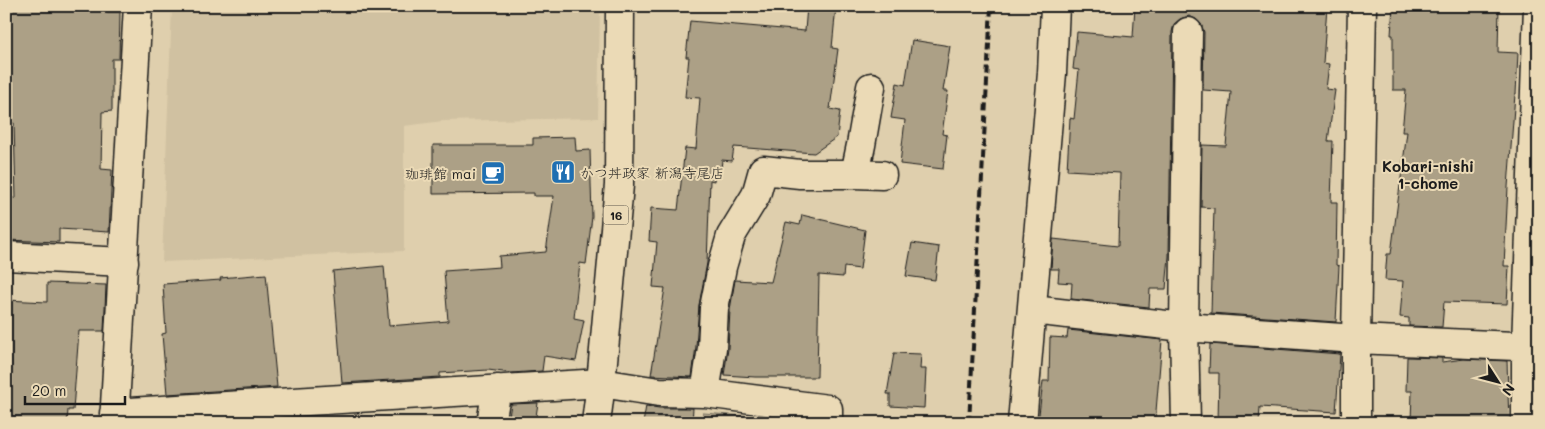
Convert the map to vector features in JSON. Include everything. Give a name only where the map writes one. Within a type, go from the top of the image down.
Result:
[{"type":"street","points":[[138,6],[114,418],[601,383],[659,392],[704,393],[828,409],[828,423]]},
{"type":"street","name":"16","points":[[596,423],[619,185],[620,6]]},
{"type":"street","points":[[1022,423],[1052,74],[1055,6]]},
{"type":"street","points":[[1356,423],[1362,6]]},
{"type":"street","points":[[1526,423],[1533,346],[1538,6]]},
{"type":"street","points":[[1186,423],[1184,327],[1188,32]]},
{"type":"street","points":[[855,174],[871,87]]},
{"type":"street","points":[[704,393],[712,348],[714,308],[722,267],[731,236],[756,196],[763,170],[800,174],[882,175]]},
{"type":"street","points":[[6,256],[124,262]]},
{"type":"street","points":[[1032,310],[1184,327],[1356,339],[1533,346]]},
{"type":"street","points":[[491,423],[498,389]]},
{"type":"shaded area","points":[[172,6],[600,6],[598,118],[443,121],[404,126],[404,251],[162,262]]},
{"type":"shaded area","points":[[703,413],[809,421],[809,423],[702,423]]},
{"type":"building","points":[[10,6],[107,6],[107,12],[120,12],[119,59],[112,59],[112,111],[102,112],[101,169],[112,170],[109,232],[59,229],[59,242],[6,240],[6,198],[16,198],[14,123],[6,123],[6,32],[10,32]]},
{"type":"building","points":[[807,6],[836,6],[832,48],[838,49],[830,109],[840,111],[837,137],[814,153],[734,147],[732,161],[722,160],[721,169],[715,169],[714,181],[710,180],[707,263],[699,305],[692,377],[651,375],[665,288],[653,287],[657,242],[649,241],[651,208],[678,210],[685,148],[696,149],[700,98],[685,97],[689,57],[686,57],[690,21],[805,31]]},
{"type":"building","points":[[1135,6],[1327,6],[1323,63],[1329,64],[1326,89],[1335,90],[1328,141],[1333,141],[1331,202],[1337,202],[1336,265],[1339,266],[1336,322],[1211,313],[1214,208],[1201,207],[1202,145],[1226,146],[1231,92],[1203,90],[1204,32],[1201,24],[1189,16],[1180,19],[1174,24],[1172,32],[1169,256],[1166,289],[1150,289],[1149,307],[1071,299],[1072,283],[1058,282],[1059,269],[1051,269],[1053,239],[1118,246],[1120,173],[1067,170],[1070,118],[1074,119],[1079,70],[1073,69],[1077,32],[1133,37]]},
{"type":"building","points":[[1393,6],[1499,6],[1498,52],[1518,53],[1504,266],[1509,266],[1507,304],[1444,302],[1442,327],[1409,326],[1409,318],[1400,317],[1403,281],[1385,280],[1387,254],[1391,254],[1407,132],[1402,132],[1406,90],[1393,90],[1393,35],[1391,35]]},
{"type":"building","points":[[912,40],[950,46],[943,91],[948,91],[942,134],[947,135],[943,169],[900,164],[905,120],[891,118],[897,83],[905,85]]},
{"type":"building","points":[[575,137],[576,151],[590,150],[592,217],[586,264],[580,263],[574,318],[584,320],[576,361],[544,356],[542,371],[511,373],[488,370],[440,373],[440,377],[342,383],[333,271],[384,266],[389,326],[448,321],[444,271],[500,267],[499,256],[546,252],[554,196],[534,196],[534,193],[433,194],[433,145],[533,145],[533,138]]},
{"type":"building","points":[[802,215],[865,230],[860,269],[844,267],[843,277],[819,275],[817,377],[724,375],[728,349],[730,310],[735,280],[771,282],[786,222],[800,225]]},
{"type":"building","points":[[912,243],[939,247],[935,280],[906,276]]},
{"type":"building","points":[[266,274],[277,387],[167,394],[162,334],[166,333],[163,284],[221,280],[220,278]]},
{"type":"building","points":[[47,283],[106,285],[104,331],[79,331],[73,410],[68,410],[67,423],[6,423],[6,300],[47,302]]},
{"type":"building","points":[[1068,330],[1162,340],[1155,423],[1038,423],[1043,381],[1049,381],[1050,337],[1067,338]]},
{"type":"building","points":[[1210,344],[1340,354],[1336,412],[1260,407],[1259,423],[1218,423],[1219,373],[1209,373]]},
{"type":"building","points":[[894,353],[921,354],[920,369],[926,369],[924,408],[890,406],[890,394],[887,394]]},
{"type":"building","points":[[1407,357],[1442,358],[1442,362],[1464,359],[1507,361],[1509,423],[1411,423],[1412,391],[1406,391]]},
{"type":"building","points":[[538,403],[535,423],[508,423],[511,404]]},
{"type":"building","points":[[646,406],[693,408],[692,423],[643,423]]},
{"type":"railway","points":[[969,423],[991,6]]},
{"type":"place","name":"かつ丼政家 新潟寺尾店","points":[[563,172]]},
{"type":"place","name":"珈琲館 mai","points":[[493,173]]},
{"type":"district","name":"Kobari-nishi 1-chome","points":[[1428,174]]}]
